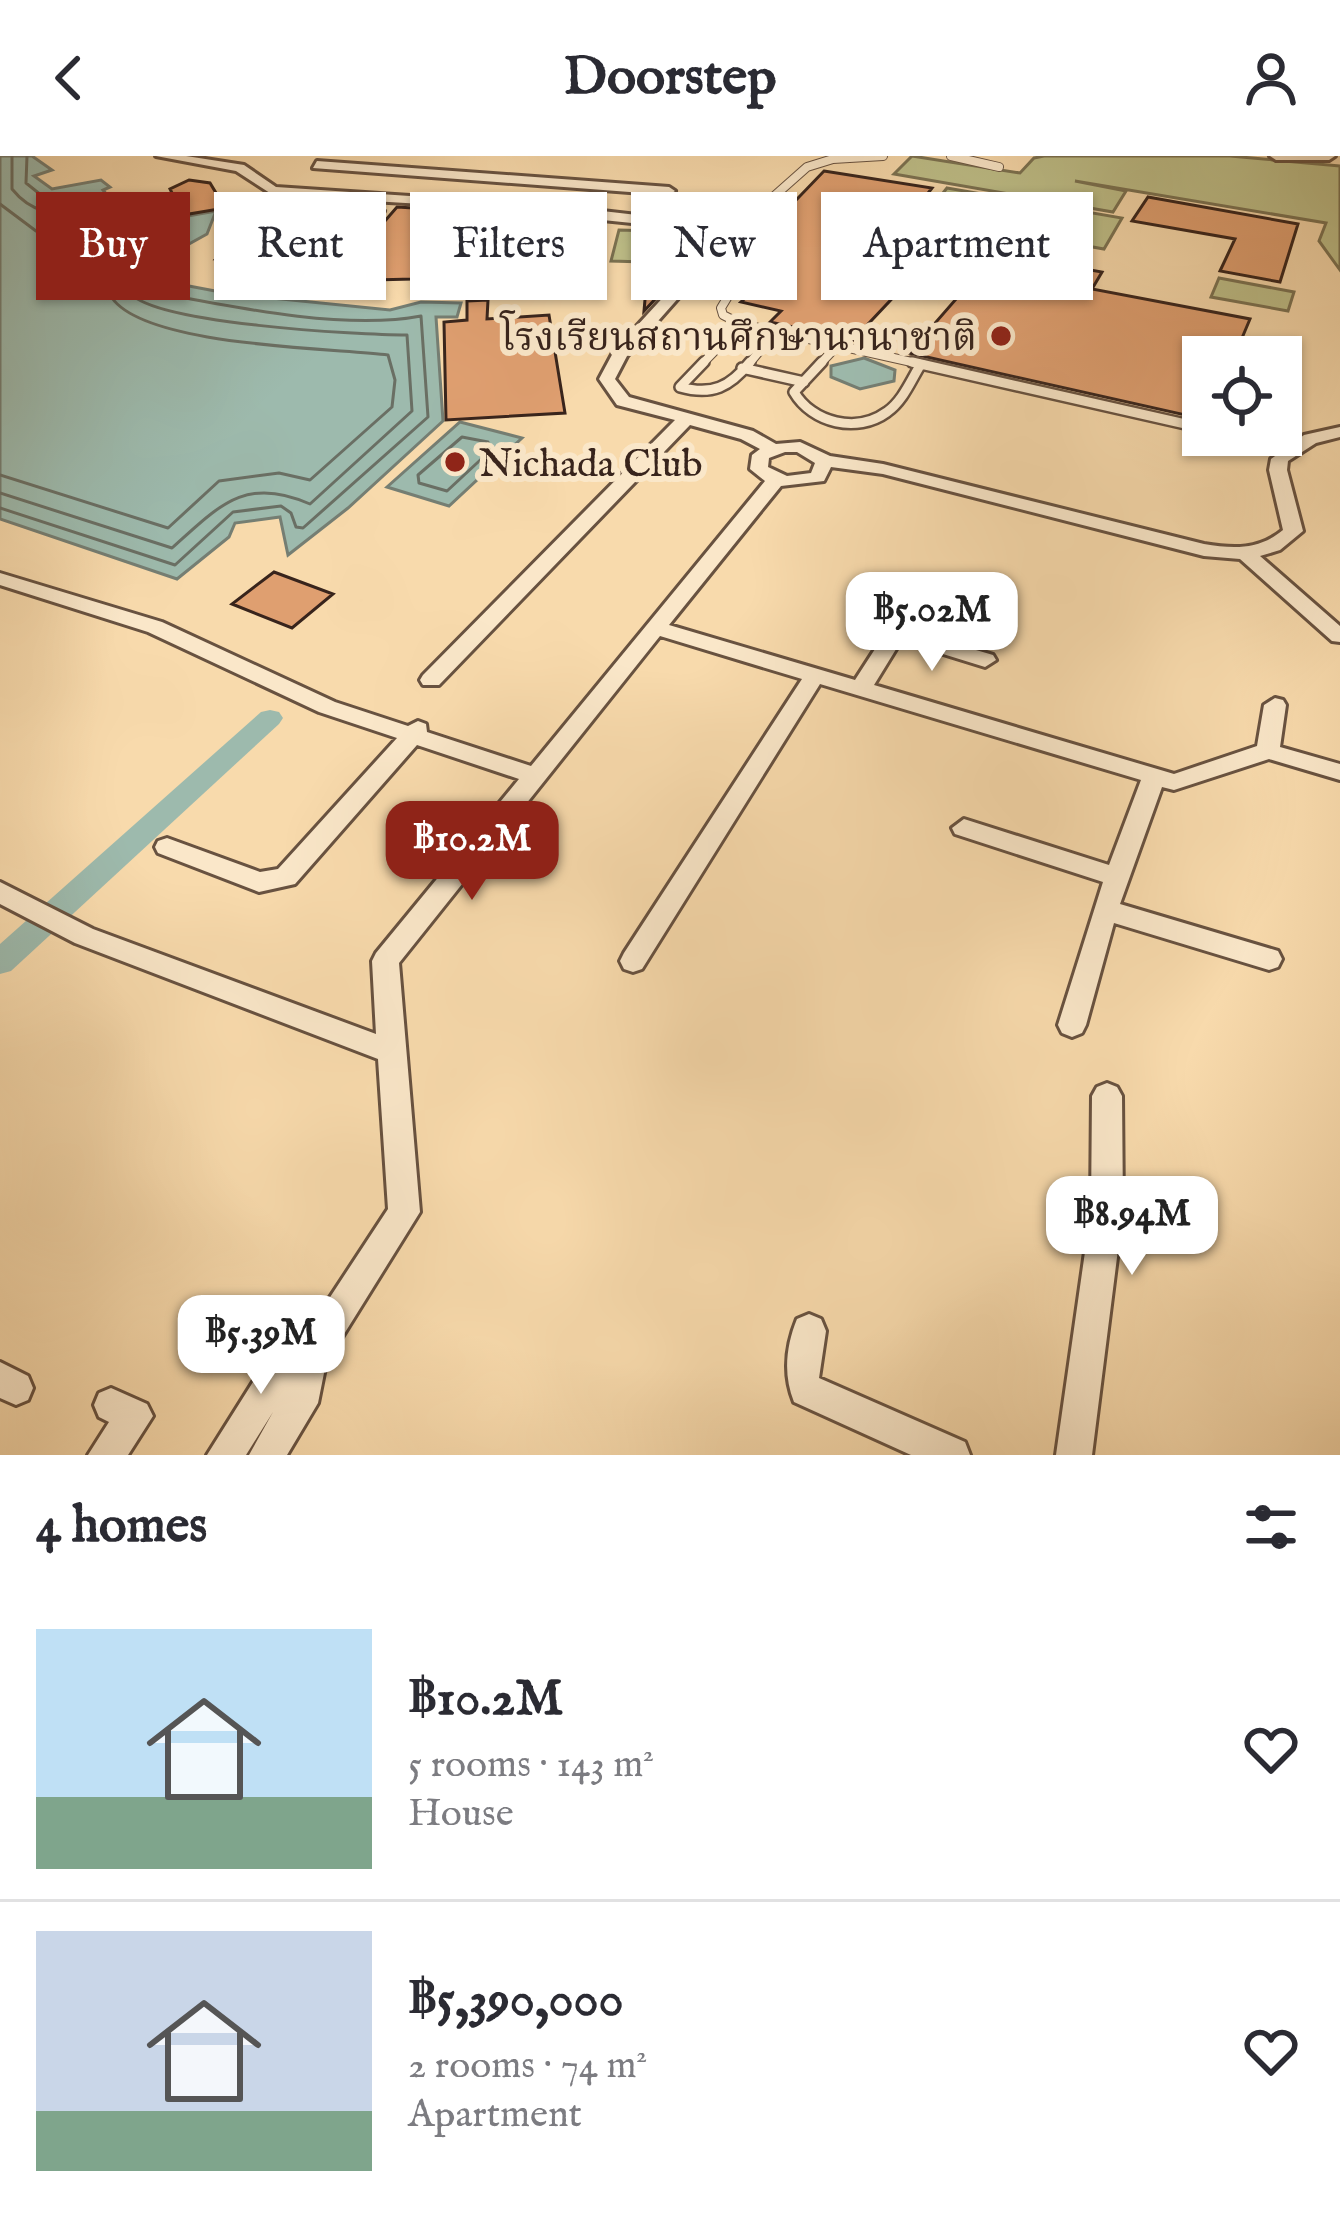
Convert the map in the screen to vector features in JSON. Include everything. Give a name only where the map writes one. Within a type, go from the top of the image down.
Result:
[{"type":"street","points":[[162,156],[240,168],[273,190],[286,192]]},
{"type":"street","points":[[393,170],[405,156]]},
{"type":"street","points":[[1276,156],[1336,156]]},
{"type":"street","points":[[317,165],[669,191]]},
{"type":"street","points":[[488,192],[496,175]]},
{"type":"street","points":[[607,215],[656,218],[683,226],[697,242],[701,257],[697,269],[620,354],[607,380],[623,401],[822,458],[1204,550],[1246,554],[1269,549],[1293,531],[1280,459],[1310,439],[1340,432]]},
{"type":"street","points":[[431,680],[686,419]]},
{"type":"street","points":[[808,422],[758,463],[765,475],[803,482],[818,477],[835,429]]},
{"type":"street","points":[[266,1455],[306,1391],[310,1358],[404,1212],[385,961],[776,480]]},
{"type":"street","points":[[1246,554],[1340,636]]},
{"type":"street","points":[[0,580],[155,627],[327,707],[536,776]]},
{"type":"street","points":[[861,688],[916,602]]},
{"type":"street","points":[[655,628],[1174,782],[1268,751],[1340,772]]},
{"type":"street","points":[[896,633],[985,660]]},
{"type":"street","points":[[633,961],[815,675]]},
{"type":"street","points":[[1268,751],[1275,705]]},
{"type":"street","points":[[167,847],[259,883],[286,877],[414,733]]},
{"type":"street","points":[[1072,1025],[1105,910],[1154,776]]},
{"type":"street","points":[[964,828],[1118,877]]},
{"type":"street","points":[[1,893],[84,936],[394,1053]]},
{"type":"street","points":[[1105,910],[1269,959]]},
{"type":"street","points":[[1074,1455],[1107,1210],[1107,1096]]},
{"type":"street","points":[[809,1331],[802,1380],[814,1397],[952,1455]]},
{"type":"street","points":[[225,1455],[275,1378],[310,1358]]},
{"type":"street","points":[[106,1455],[135,1416],[111,1405]]},
{"type":"lane","points":[[883,156],[833,159],[807,167],[728,238],[725,248],[747,265],[721,308],[723,315],[741,324],[1182,423]]},
{"type":"lane","points":[[951,156],[999,166]]},
{"type":"lane","points":[[741,324],[678,384],[683,389],[717,394],[776,332]]},
{"type":"lane","points":[[837,346],[794,392],[808,422],[835,429],[892,410],[921,364]]},
{"type":"lane","points":[[742,368],[804,382]]},
{"type":"green space","points":[[912,156],[1020,173],[1034,158],[1044,156],[1230,156],[1340,166],[1340,270],[1319,241],[1326,223],[1075,181],[1126,191],[1113,212],[1093,209],[1093,192],[998,192],[894,174]]},
{"type":"green space","points":[[1093,213],[1122,218],[1104,249],[1093,247]]},
{"type":"green space","points":[[619,230],[631,230],[631,262],[611,261]]},
{"type":"green space","points":[[1219,278],[1294,292],[1288,311],[1211,297]]},
{"type":"water","points":[[0,156],[32,156],[52,170],[34,176],[52,189],[101,180],[110,187],[105,192],[36,192],[36,300],[190,300],[190,286],[214,291],[214,300],[291,300],[390,310],[421,302],[461,303],[457,317],[436,317],[443,421],[348,508],[288,555],[280,517],[235,523],[229,537],[177,579],[0,519]]},
{"type":"water","points":[[214,211],[207,234],[190,243],[190,216]]},
{"type":"water","points":[[864,358],[895,370],[894,381],[860,389],[831,377],[831,366]]},
{"type":"water","name":"Nichada Club","points":[[460,422],[522,438],[449,506],[387,487]]},
{"type":"building","points":[[824,171],[932,188],[929,192],[821,192],[821,300],[891,300],[853,340],[770,322],[781,311],[741,302],[797,300],[797,199]]},
{"type":"building","points":[[189,180],[210,183],[215,192],[214,210],[190,214],[190,192],[170,189]]},
{"type":"building","points":[[1148,197],[1298,224],[1280,282],[1220,271],[1235,239],[1132,221]]},
{"type":"building","points":[[397,207],[410,208],[410,279],[386,280],[386,220]]},
{"type":"building","points":[[1093,289],[1250,319],[1243,336],[1182,336],[1182,414],[909,353],[955,300],[1093,300]]},
{"type":"building","points":[[488,300],[487,319],[549,315],[565,413],[446,420],[444,322],[467,320],[467,301]]},
{"type":"building","points":[[274,572],[333,594],[292,628],[232,604]]},
{"type":"waterway","points":[[0,962],[270,718]]},
{"type":"place","name":"โรงเรียนสถานศึกษานานาชาติ","points":[[1001,336]]},
{"type":"place","name":"Nichada Club","points":[[455,462]]}]
